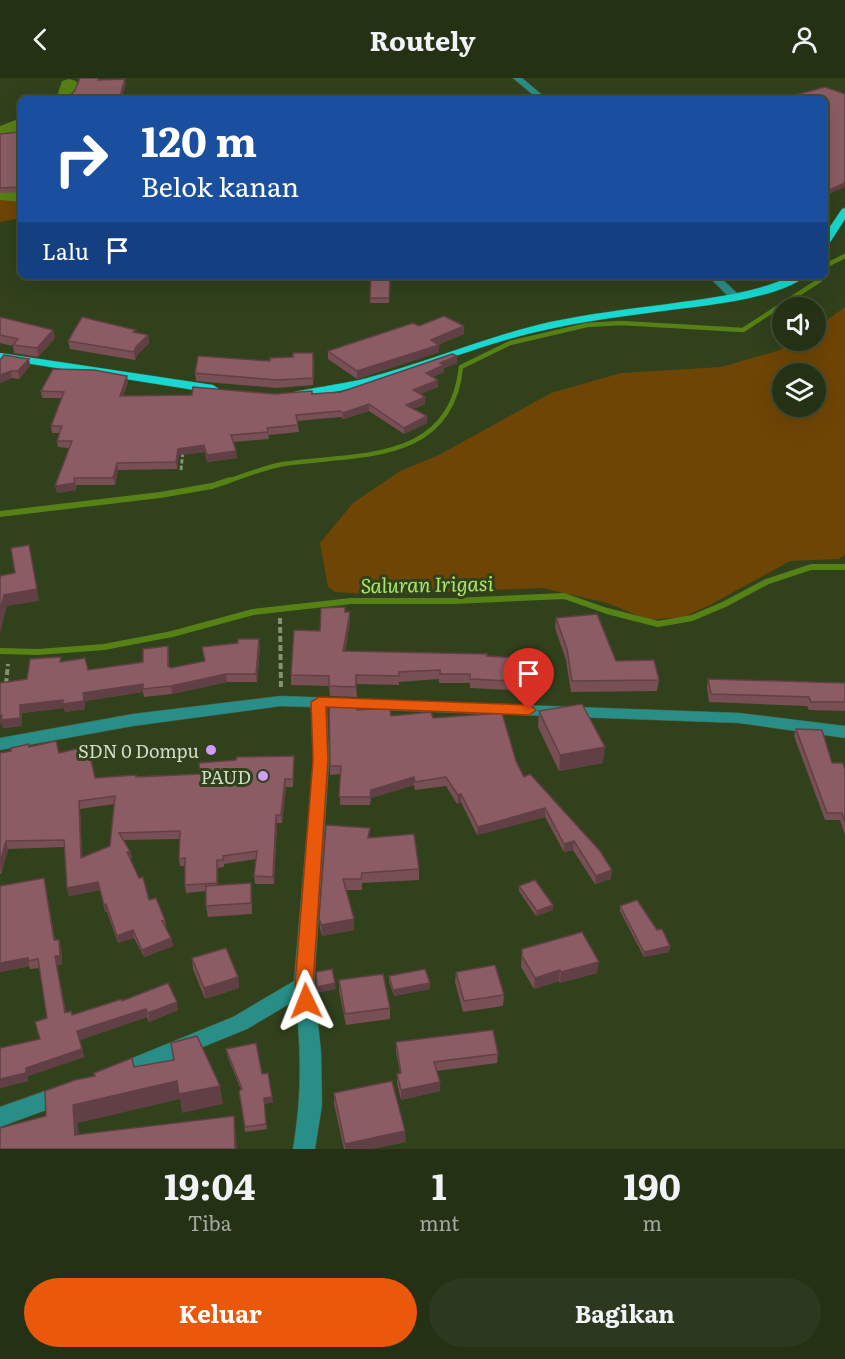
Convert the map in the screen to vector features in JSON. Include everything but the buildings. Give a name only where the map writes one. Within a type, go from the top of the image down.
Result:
[{"type":"main road","points":[[828,237],[845,211]]},
{"type":"main road","points":[[285,394],[360,384],[501,338],[561,322],[735,297],[787,284],[795,279]]},
{"type":"main road","points":[[0,356],[194,387],[229,390]]},
{"type":"street","points":[[517,78],[539,96]]},
{"type":"street","points":[[716,279],[735,297]]},
{"type":"street","points":[[0,744],[133,720],[281,702],[739,718],[845,732]]},
{"type":"street","points":[[304,1149],[311,1105],[312,1052],[304,985],[321,760],[319,702]]},
{"type":"street","points":[[0,1117],[223,1031],[304,985]]},
{"type":"path","points":[[181,470],[183,449]]},
{"type":"path","points":[[280,618],[281,702]]},
{"type":"path","points":[[4,694],[8,664]]},
{"type":"shaded area","points":[[0,198],[18,199],[18,219],[0,222]]},
{"type":"shaded area","points":[[845,307],[845,555],[839,559],[790,561],[710,605],[683,617],[649,620],[607,603],[542,588],[378,595],[335,592],[328,587],[320,543],[353,503],[400,471],[439,455],[551,393],[621,373],[721,367],[777,351],[826,351],[826,321]]},
{"type":"waterway","points":[[67,96],[69,85]]},
{"type":"waterway","points":[[0,133],[18,125]]},
{"type":"waterway","points":[[0,193],[18,195]]},
{"type":"waterway","points":[[828,266],[845,256]]},
{"type":"waterway","points":[[226,482],[283,464],[369,454],[396,448],[420,438],[439,422],[454,399],[461,367],[510,343],[587,325],[621,323],[743,330],[820,279]]},
{"type":"waterway","points":[[0,514],[160,495],[212,486],[230,480]]},
{"type":"waterway","name":"Saluran Irigasi","points":[[0,651],[38,652],[104,647],[172,634],[253,612],[351,601],[454,601],[564,596],[607,611],[658,624],[692,618],[725,604],[766,582],[811,567],[845,567]]},
{"type":"place","name":"SDN 0 Dompu","points":[[211,750]]},
{"type":"place","name":"PAUD","points":[[263,776]]},
{"type":"route","points":[[306,1001],[304,985],[321,760],[319,702],[529,710]]}]
